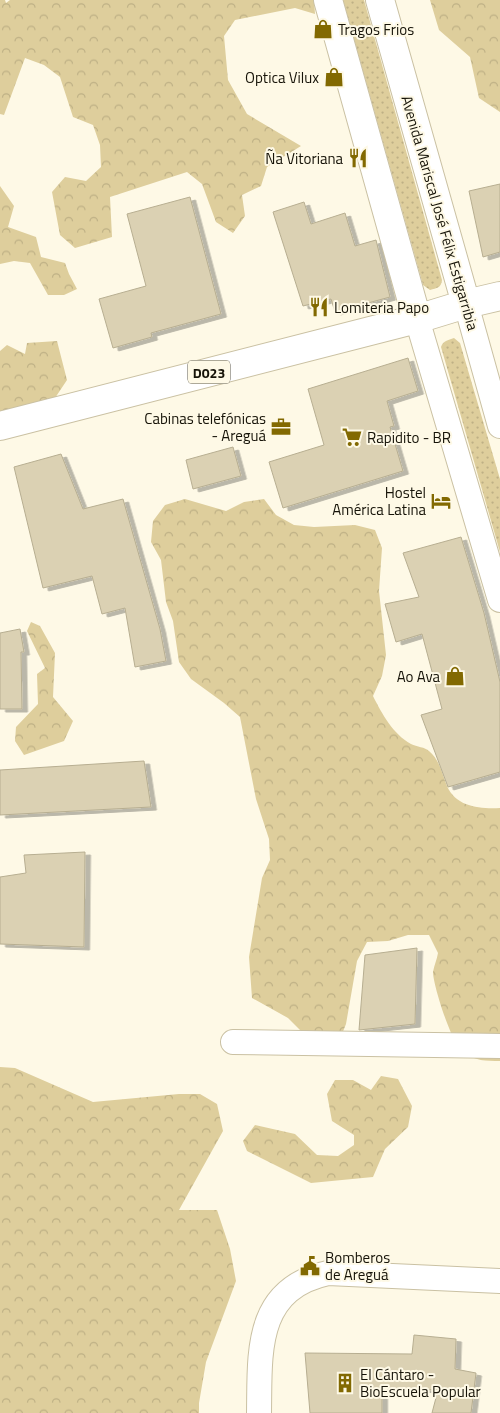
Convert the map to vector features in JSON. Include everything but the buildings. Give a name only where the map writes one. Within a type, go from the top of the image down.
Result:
[{"type":"main road","points":[[328,0],[417,319]]},
{"type":"main road","name":"Avenida Mariscal José Félix Estigarribia","points":[[380,0],[466,304]]},
{"type":"main road","points":[[466,304],[500,296]]},
{"type":"main road","name":"D023","points":[[0,426],[417,319],[466,304]]},
{"type":"street","name":"Avenida Mariscal José Félix Estigarribia","points":[[466,304],[500,426]]},
{"type":"street","points":[[417,319],[500,600]]},
{"type":"street","points":[[233,1042],[500,1046]]},
{"type":"street","points":[[259,1413],[260,1355],[264,1330],[274,1307],[282,1295],[297,1283],[312,1276],[328,1273],[500,1281]]},
{"type":"green space","points":[[0,0],[5,0],[6,3],[10,0],[314,0],[315,14],[295,8],[235,20],[224,36],[228,80],[247,114],[301,146],[267,167],[261,186],[242,195],[245,216],[233,233],[216,222],[202,184],[187,172],[110,197],[112,237],[75,248],[60,235],[52,192],[65,177],[86,181],[101,167],[100,145],[93,125],[73,117],[60,77],[44,65],[25,58],[4,115],[0,114]]},
{"type":"green space","points":[[343,0],[364,0],[442,280],[440,286],[435,289],[430,290],[423,285]]},
{"type":"green space","points":[[430,0],[500,0],[500,112],[479,98],[470,57],[439,30]]},
{"type":"green space","points":[[0,186],[14,206],[8,227],[36,237],[41,257],[65,263],[77,289],[64,295],[48,295],[30,263],[14,261],[0,264]]},
{"type":"green space","points":[[454,338],[460,343],[500,479],[500,552],[441,347],[444,342]]},
{"type":"green space","points":[[57,341],[67,380],[55,398],[0,416],[0,351],[7,345],[25,354],[27,343]]},
{"type":"green space","points":[[185,499],[226,511],[244,502],[264,499],[276,515],[294,525],[314,527],[355,525],[375,530],[382,548],[379,591],[386,655],[382,676],[373,696],[384,716],[399,735],[411,744],[429,751],[433,755],[447,786],[456,798],[477,807],[500,808],[500,1061],[476,1059],[467,1055],[459,1047],[449,1027],[436,989],[433,972],[438,953],[429,935],[408,935],[388,941],[367,942],[357,961],[346,1024],[338,1044],[317,1047],[288,1018],[252,998],[249,957],[262,878],[270,860],[269,839],[256,799],[240,717],[191,679],[179,662],[173,621],[166,602],[161,560],[151,542],[153,521],[165,505]]},
{"type":"green space","points":[[31,622],[40,626],[55,653],[53,697],[73,721],[64,741],[24,755],[15,741],[16,727],[38,704],[37,674],[45,668],[27,631]]},
{"type":"green space","points":[[0,1067],[15,1068],[93,1102],[179,1094],[200,1094],[217,1104],[223,1131],[179,1210],[217,1210],[230,1249],[236,1281],[206,1362],[199,1413],[0,1413]]},
{"type":"green space","points":[[381,1076],[398,1079],[412,1106],[408,1127],[385,1149],[373,1177],[311,1183],[247,1151],[243,1141],[255,1125],[295,1134],[317,1155],[338,1156],[354,1145],[354,1135],[332,1121],[327,1094],[335,1080],[353,1080],[371,1090]]},
{"type":"place","name":"Tragos Frios","points":[[323,29]]},
{"type":"place","name":"Optica Vilux","points":[[334,77]]},
{"type":"place","name":"Ña Vitoriana","points":[[358,158]]},
{"type":"place","name":"Lomiteria Papo","points":[[319,307]]},
{"type":"place","name":"Cabinas telefónicas - Areguá","points":[[281,427]]},
{"type":"place","name":"Rapidito - BR","points":[[352,437]]},
{"type":"place","name":"Hostel América Latina","points":[[441,501]]},
{"type":"place","name":"Ao Ava","points":[[455,676]]},
{"type":"place","name":"Bomberos de Areguá","points":[[310,1266]]},
{"type":"place","name":"El Cántaro - BioEscuela Popular","points":[[345,1383]]}]
